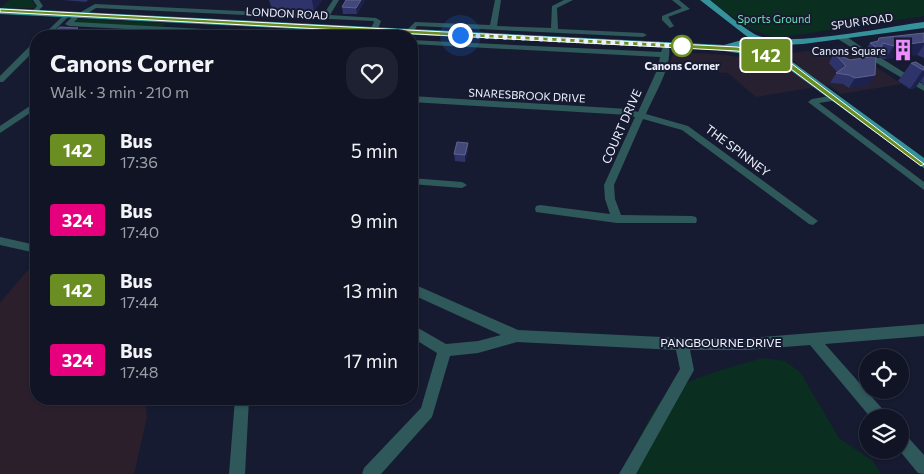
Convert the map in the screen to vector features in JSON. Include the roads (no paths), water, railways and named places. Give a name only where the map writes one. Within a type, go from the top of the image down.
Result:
[{"type":"main road","points":[[704,0],[750,40],[771,42],[780,50],[790,65]]},
{"type":"main road","name":"LONDON ROAD","points":[[0,11],[79,15],[177,25],[188,21],[374,30]]},
{"type":"main road","name":"SPUR ROAD","points":[[771,42],[841,37],[924,25]]},
{"type":"main road","name":"LONDON ROAD","points":[[418,37],[639,38],[665,50],[717,47],[750,40]]},
{"type":"main road","points":[[750,40],[746,47],[790,65],[924,164]]},
{"type":"main road","name":"SPUR ROAD","points":[[780,50],[803,41]]},
{"type":"main road","name":"LONDON ROAD","points":[[717,47],[760,54]]},
{"type":"main road","points":[[760,54],[772,54],[780,50]]},
{"type":"street","points":[[34,13],[40,6],[36,0]]},
{"type":"street","points":[[325,17],[336,0]]},
{"type":"street","points":[[494,28],[498,0]]},
{"type":"street","points":[[555,31],[554,8],[570,0]]},
{"type":"street","points":[[670,26],[664,19],[666,16],[687,9],[675,0]]},
{"type":"street","name":"LONDON ROAD","points":[[233,30],[177,25],[167,29],[69,24],[92,7],[99,6],[377,19],[374,30]]},
{"type":"street","points":[[51,30],[67,15]]},
{"type":"street","name":"LONDON ROAD","points":[[411,30],[412,25],[415,24],[555,31],[639,38]]},
{"type":"street","points":[[175,30],[177,25]]},
{"type":"street","points":[[841,37],[865,52]]},
{"type":"street","name":"LONDON ROAD","points":[[444,39],[665,50]]},
{"type":"street","name":"COURT DRIVE","points":[[617,219],[610,199],[609,185],[640,116],[665,50]]},
{"type":"street","points":[[0,80],[30,51]]},
{"type":"street","points":[[878,60],[924,89]]},
{"type":"street","points":[[835,98],[812,102],[924,186]]},
{"type":"street","name":"SNARESBROOK DRIVE","points":[[418,99],[628,112],[640,116]]},
{"type":"street","points":[[0,130],[30,109]]},
{"type":"street","name":"THE SPINNEY","points":[[640,116],[693,132],[812,221]]},
{"type":"street","points":[[418,182],[462,185]]},
{"type":"street","points":[[540,209],[617,219],[692,220]]},
{"type":"street","points":[[0,241],[30,248]]},
{"type":"street","name":"PANGBOURNE DRIVE","points":[[418,291],[517,336]]},
{"type":"street","name":"PANGBOURNE DRIVE","points":[[445,350],[478,347],[517,336],[682,344],[748,344],[924,330]]},
{"type":"street","points":[[370,474],[427,412],[445,350],[418,334]]},
{"type":"street","points":[[814,340],[873,409]]},
{"type":"street","points":[[627,474],[687,370],[682,344]]},
{"type":"street","points":[[237,474],[242,405]]},
{"type":"street","points":[[909,450],[924,467]]},
{"type":"place","name":"Canons Corner","points":[[682,46]]},
{"type":"place","name":"Canons Square","points":[[903,50]]},
{"type":"park label","name":"Sports Ground","points":[[774,18]]}]
